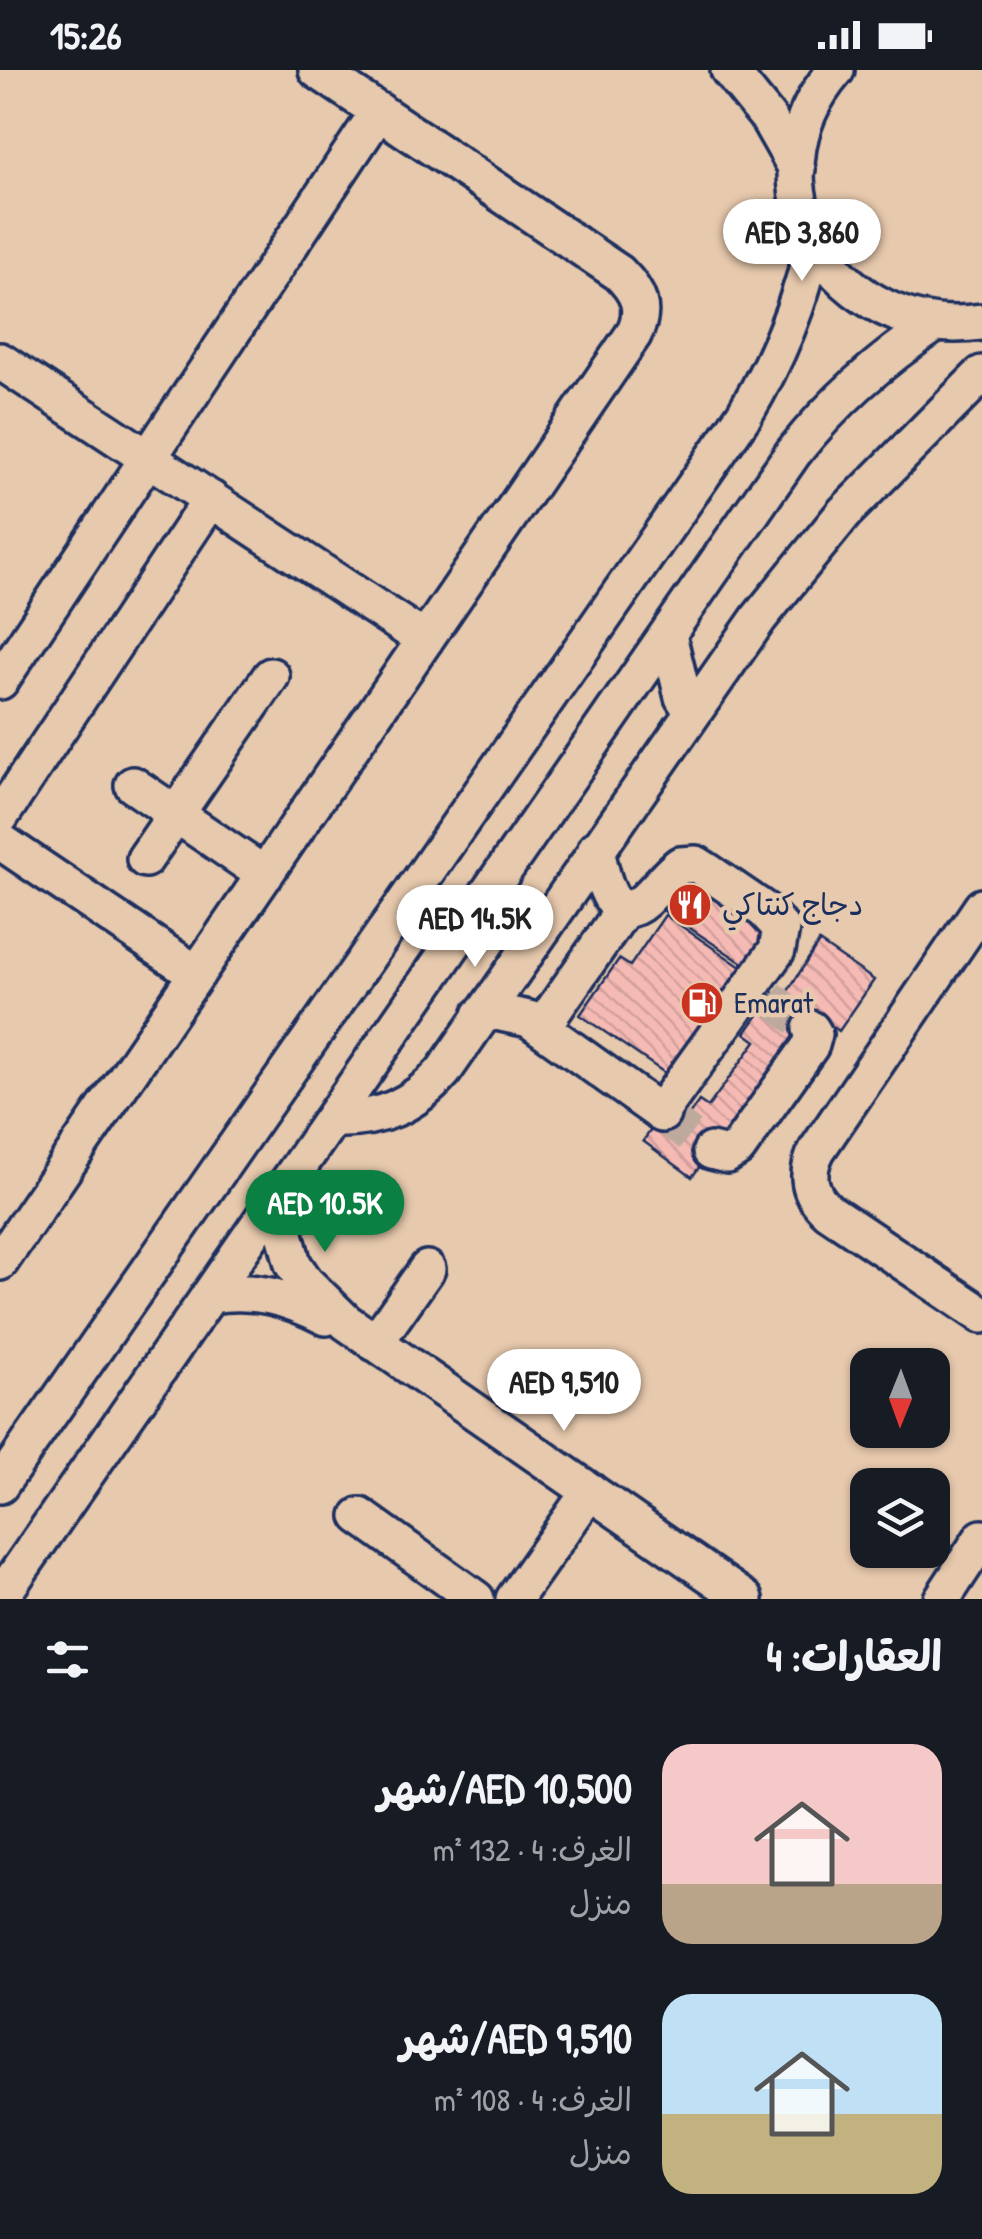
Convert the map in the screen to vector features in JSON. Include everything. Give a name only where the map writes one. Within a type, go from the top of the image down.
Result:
[{"type":"street","points":[[0,1262],[633,335],[640,310],[636,292],[618,273],[317,70]]},
{"type":"street","points":[[728,70],[768,118],[796,169],[804,219],[814,242],[844,282],[886,311],[935,324],[982,322]]},
{"type":"street","points":[[796,169],[805,122],[814,100],[836,70]]},
{"type":"street","points":[[0,681],[378,111]]},
{"type":"street","points":[[0,1486],[744,415],[794,314],[814,242]]},
{"type":"street","points":[[0,1598],[817,423],[872,369],[935,324]]},
{"type":"street","points":[[0,361],[425,640]]},
{"type":"street","points":[[332,1119],[386,1114],[418,1096],[444,1072],[759,618],[902,451],[982,374]]},
{"type":"street","points":[[0,818],[212,499]]},
{"type":"street","points":[[668,635],[683,697],[692,711]]},
{"type":"street","points":[[145,859],[271,676]]},
{"type":"street","points":[[133,785],[265,875]]},
{"type":"street","points":[[0,841],[197,974]]},
{"type":"street","points":[[481,1016],[496,1012],[530,1018],[661,1113],[761,992],[781,928],[764,910],[696,864],[680,864],[641,904],[624,909],[615,904],[604,886],[596,850]]},
{"type":"street","points":[[982,906],[817,1150],[809,1176],[818,1202],[982,1315]]},
{"type":"street","points":[[542,1027],[624,909]]},
{"type":"street","points":[[712,1151],[727,1155],[738,1148],[811,1045],[811,1029]]},
{"type":"street","points":[[276,1200],[292,1264],[346,1322],[745,1599]]},
{"type":"street","points":[[376,1343],[427,1270]]},
{"type":"street","points":[[210,1295],[282,1296],[346,1322]]},
{"type":"street","points":[[514,1599],[590,1492]]},
{"type":"street","points":[[360,1516],[476,1599]]},
{"type":"street","points":[[942,1599],[982,1538]]},
{"type":"building","points":[[680,879],[713,880],[764,936],[744,964],[661,909]]},
{"type":"building","points":[[665,915],[741,967],[707,1016],[718,1024],[678,1082],[580,1015],[619,959],[630,966]]},
{"type":"building","points":[[819,942],[874,980],[839,1031],[786,994]]},
{"type":"building","points":[[774,993],[816,1023],[785,1064],[778,1060],[692,1177],[643,1141],[664,1112],[682,1125],[699,1101],[708,1107],[756,1041],[745,1033]]},
{"type":"tunnel","points":[[770,998],[811,1029]]},
{"type":"tunnel","points":[[662,1114],[711,1151]]},
{"type":"place","name":"دجاج كنتاكي","points":[[690,905]]},
{"type":"place","name":"Emarat","points":[[702,1003]]}]
